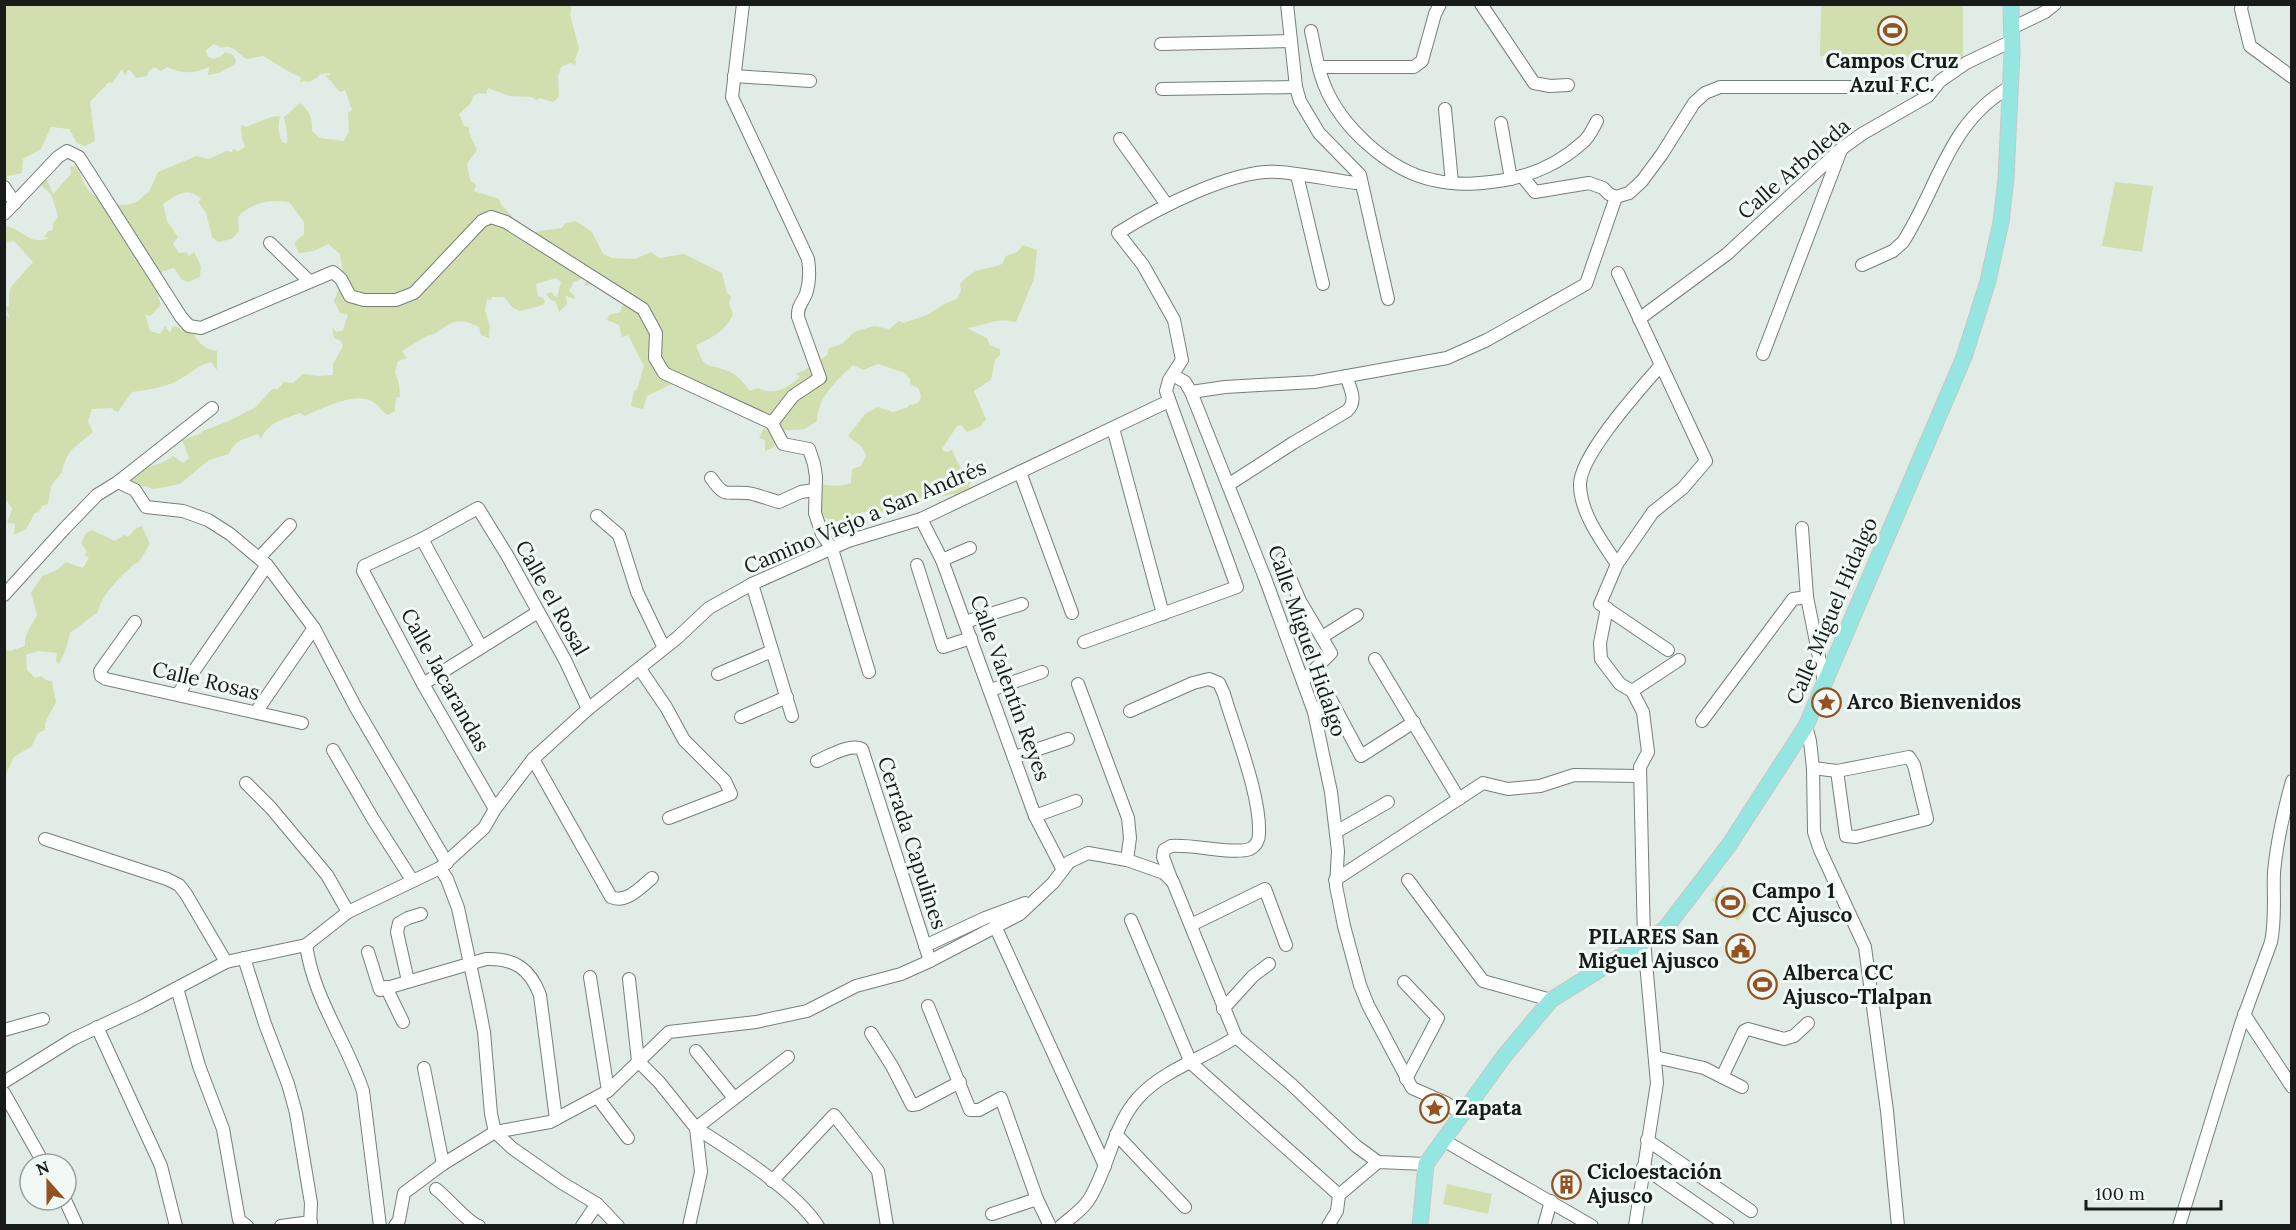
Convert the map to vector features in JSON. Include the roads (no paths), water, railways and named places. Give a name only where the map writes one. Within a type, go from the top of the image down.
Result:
[{"type":"main road","name":"Calle Miguel Hidalgo","points":[[1420,1226],[1426,1164],[1505,1055],[1551,1000],[1665,929],[1729,845],[1806,726],[1964,357],[1988,281],[2001,222],[2006,178],[2012,34],[2011,4]]},
{"type":"street","points":[[743,4],[732,97],[808,260],[810,273],[805,296],[798,309],[798,317],[820,378],[793,396],[772,423]]},
{"type":"street","points":[[1287,4],[1296,87],[1300,101],[1319,133],[1360,175],[1389,299]]},
{"type":"street","points":[[1319,67],[1414,67],[1422,61],[1440,4]]},
{"type":"street","points":[[1481,4],[1534,83],[1550,86],[1569,85]]},
{"type":"street","name":"Calle Arboleda","points":[[1639,319],[1727,254],[1841,149],[1862,134],[1928,96],[1935,87],[1966,63],[2055,4]]},
{"type":"street","points":[[2242,4],[2241,9],[2250,46],[2292,76]]},
{"type":"street","points":[[1311,31],[1324,84],[1335,106],[1357,134],[1411,174],[1472,185],[1534,173],[1584,142],[1597,120]]},
{"type":"street","points":[[1161,44],[1291,42]]},
{"type":"street","points":[[734,76],[810,81]]},
{"type":"street","points":[[1162,89],[1296,87]]},
{"type":"street","points":[[1501,123],[1516,177],[1535,192],[1589,183],[1603,188],[1616,197],[1629,193],[1642,181],[1694,103],[1705,93],[1720,87],[1935,87]]},
{"type":"street","points":[[1862,265],[1893,251],[1903,242],[1952,147],[1969,120],[1992,97],[2010,87]]},
{"type":"street","points":[[1445,109],[1452,183]]},
{"type":"street","points":[[1120,139],[1167,205]]},
{"type":"street","points":[[1763,354],[1841,149]]},
{"type":"street","points":[[4,213],[58,157],[67,151],[79,157],[181,317],[189,326],[201,328],[333,272],[341,279],[350,296],[364,300],[396,300],[414,293],[482,221],[491,217],[506,222],[643,309],[656,333],[655,358],[664,373],[772,423],[783,444],[808,449],[814,464],[815,513],[822,534],[832,549],[869,672]]},
{"type":"street","points":[[1084,642],[1237,587],[1166,391],[1169,380],[1182,360],[1174,320],[1143,265],[1118,233],[1167,205],[1222,183],[1256,173],[1278,172],[1356,183],[1361,181]]},
{"type":"street","points":[[1297,175],[1323,284]]},
{"type":"street","points":[[4,187],[15,203]]},
{"type":"street","points":[[1173,375],[1185,382],[1191,392],[1225,387],[1314,382],[1448,358],[1487,340],[1586,284],[1616,197]]},
{"type":"street","points":[[270,243],[309,281]]},
{"type":"street","points":[[1618,273],[1706,461],[1683,488],[1653,512],[1617,564],[1603,606],[1601,659],[1620,684],[1632,691],[1643,712],[1648,752],[1640,767],[1644,941],[1657,1083],[1635,1226]]},
{"type":"street","points":[[1617,564],[1593,527],[1583,502],[1580,486],[1581,475],[1594,449],[1606,432],[1661,365]]},
{"type":"street","points":[[1228,484],[1352,407],[1353,401],[1346,376]]},
{"type":"street","name":"Calle Miguel Hidalgo","points":[[1191,392],[1314,712],[1329,781],[1336,832],[1338,851],[1335,880],[1344,926],[1360,985],[1368,1005],[1412,1088],[1421,1094],[1446,1103],[1462,1114]]},
{"type":"street","name":"Camino Viejo a San Andrés","points":[[4,1082],[73,1039],[226,962],[306,945],[348,912],[444,865],[484,828],[495,809],[533,759],[588,709],[640,669],[709,608],[752,584],[848,541],[921,519],[1169,401]]},
{"type":"street","points":[[4,595],[98,495],[212,408]]},
{"type":"street","points":[[1113,428],[1162,615]]},
{"type":"street","points":[[1020,472],[1072,613]]},
{"type":"street","points":[[711,478],[721,491],[732,495],[748,493],[779,502],[801,492],[814,490]]},
{"type":"street","points":[[118,482],[135,490],[146,507],[183,511],[207,520],[230,534],[263,562],[314,627],[444,865],[458,908],[484,1032],[490,1114],[495,1132],[512,1148],[561,1183],[597,1204],[618,1226]]},
{"type":"street","name":"Calle el Rosal","points":[[422,539],[478,508],[507,555],[565,660],[588,709]]},
{"type":"street","points":[[597,516],[619,535],[637,592],[664,648]]},
{"type":"street","name":"Calle Valentín Reyes","points":[[921,519],[942,560],[1035,816],[1063,870]]},
{"type":"street","points":[[178,694],[263,562],[290,525]]},
{"type":"street","points":[[1802,528],[1807,597],[1824,682]]},
{"type":"street","points":[[422,539],[481,647]]},
{"type":"street","name":"Calle Jacarandas","points":[[422,539],[384,556],[363,569],[423,684],[495,809]]},
{"type":"street","points":[[942,560],[970,548]]},
{"type":"street","points":[[1282,559],[1300,601],[1331,653],[1302,681]]},
{"type":"street","points":[[917,565],[943,647],[971,638]]},
{"type":"street","points":[[752,584],[792,716]]},
{"type":"street","points":[[1702,721],[1793,599],[1807,597]]},
{"type":"street","points":[[965,622],[1022,603]]},
{"type":"street","points":[[1603,606],[1668,650]]},
{"type":"street","points":[[423,684],[538,612]]},
{"type":"street","points":[[1322,637],[1357,615]]},
{"type":"street","name":"Calle Rosas","points":[[135,622],[100,671],[101,676],[302,723]]},
{"type":"street","points":[[256,712],[314,627]]},
{"type":"street","points":[[718,674],[772,651]]},
{"type":"street","points":[[1375,659],[1459,798]]},
{"type":"street","points":[[1632,691],[1679,660]]},
{"type":"street","points":[[640,669],[666,707],[684,740],[725,781],[731,794],[669,818]]},
{"type":"street","points":[[991,690],[1042,672]]},
{"type":"street","points":[[1130,711],[1192,683],[1209,679],[1218,683],[1224,694],[1255,800],[1258,843],[1252,848],[1240,850],[1172,846],[1164,850],[1163,857],[1236,1036],[1356,1146],[1378,1162],[1426,1164]]},
{"type":"street","points":[[1077,684],[1128,818],[1131,838],[1126,860]]},
{"type":"street","points":[[741,717],[787,698]]},
{"type":"street","points":[[1314,712],[1331,700],[1361,756],[1414,722]]},
{"type":"street","points":[[1806,726],[1813,768],[1814,832],[1824,860],[1864,947],[1886,1100],[1898,1226]]},
{"type":"street","points":[[1015,757],[1068,739]]},
{"type":"street","name":"Cerrada Capulines","points":[[817,761],[852,748],[862,749],[930,961]]},
{"type":"street","points":[[333,750],[412,880]]},
{"type":"street","points":[[1813,768],[1837,771],[1910,757],[1927,819],[1856,837],[1846,836],[1837,771]]},
{"type":"street","points":[[533,759],[611,897],[617,900],[623,899],[652,879]]},
{"type":"street","points":[[1335,880],[1483,783],[1508,789],[1540,786],[1574,775],[1640,776]]},
{"type":"street","points":[[2179,1226],[2244,1014],[2274,932],[2274,872],[2283,813],[2292,780]]},
{"type":"street","points":[[246,783],[327,874],[348,912]]},
{"type":"street","points":[[1035,816],[1076,801]]},
{"type":"street","points":[[1336,832],[1388,802]]},
{"type":"street","points":[[45,840],[167,879],[179,885],[226,962]]},
{"type":"street","points":[[395,1226],[399,1220],[404,1193],[442,1164],[495,1132],[550,1122],[603,1095],[669,1032],[756,1022],[807,1011],[856,986],[901,974],[1020,914],[1038,898],[1069,862],[1088,853],[1126,860],[1164,873],[1173,882]]},
{"type":"street","points":[[1408,880],[1483,981],[1551,1000]]},
{"type":"street","points":[[1191,925],[1265,889],[1286,945]]},
{"type":"street","points":[[925,946],[985,918],[1038,898]]},
{"type":"street","points":[[408,981],[397,932],[399,923],[421,914]]},
{"type":"street","points":[[1131,920],[1191,1063],[1339,1195]]},
{"type":"street","points":[[996,926],[1105,1166]]},
{"type":"street","points":[[306,945],[309,970],[363,1091],[380,1226]]},
{"type":"street","points":[[368,952],[380,990],[486,958],[502,958],[518,965],[534,979],[540,995],[556,1119]]},
{"type":"street","points":[[244,958],[296,1113],[311,1203],[310,1224],[281,1226]]},
{"type":"street","points":[[1224,1009],[1253,976],[1269,964]]},
{"type":"street","points":[[590,977],[603,1095],[628,1138]]},
{"type":"street","points":[[629,979],[638,1061],[659,1082],[696,1128],[772,1181],[818,1226]]},
{"type":"street","points":[[1404,982],[1438,1018],[1406,1080]]},
{"type":"street","points":[[386,987],[403,1022]]},
{"type":"street","points":[[177,988],[199,1066],[223,1129],[239,1220],[247,1226]]},
{"type":"street","points":[[928,1006],[968,1107],[973,1112],[1001,1098],[1037,1199],[1050,1226]]},
{"type":"street","points":[[2244,1014],[2292,1087]]},
{"type":"street","points":[[4,1030],[43,1020]]},
{"type":"street","points":[[1722,1077],[1744,1031],[1748,1029],[1784,1039],[1794,1036],[1808,1023]]},
{"type":"street","points":[[97,1027],[161,1166],[176,1226]]},
{"type":"street","points":[[871,1033],[892,1066],[912,1105],[960,1082]]},
{"type":"street","points":[[1060,1226],[1088,1200],[1127,1112],[1140,1096],[1155,1084],[1236,1036]]},
{"type":"street","points":[[696,1051],[734,1098]]},
{"type":"street","points":[[696,1128],[788,1057]]},
{"type":"street","points":[[1655,1057],[1704,1068],[1742,1087]]},
{"type":"street","points":[[424,1068],[442,1164]]},
{"type":"street","points":[[4,1093],[37,1152]]},
{"type":"street","points":[[772,1181],[834,1115],[878,1171],[887,1226]]},
{"type":"street","points":[[689,1226],[701,1172],[696,1128]]},
{"type":"street","points":[[1116,1134],[1185,1207]]},
{"type":"street","points":[[1443,1140],[1592,1226]]},
{"type":"street","points":[[1647,1140],[1751,1211]]},
{"type":"street","points":[[1328,1226],[1336,1211],[1339,1195],[1378,1162]]},
{"type":"street","points":[[1643,1167],[1728,1226]]},
{"type":"street","points":[[436,1189],[449,1198],[474,1225]]},
{"type":"street","points":[[992,1214],[1037,1199]]},
{"type":"street","points":[[1544,1226],[1551,1201]]},
{"type":"street","points":[[582,1226],[597,1204]]},
{"type":"street","points":[[71,1212],[77,1226]]},
{"type":"place","name":"Campos Cruz Azul F.C.","points":[[1892,30]]},
{"type":"place","name":"Arco Bienvenidos","points":[[1826,702]]},
{"type":"place","name":"Campo 1 CC Ajusco","points":[[1731,903]]},
{"type":"place","name":"PILARES San Miguel Ajusco","points":[[1740,949]]},
{"type":"place","name":"Alberca CC Ajusco-Tlalpan","points":[[1762,985]]},
{"type":"place","name":"Zapata","points":[[1434,1108]]},
{"type":"place","name":"Cicloestación Ajusco","points":[[1566,1184]]}]
